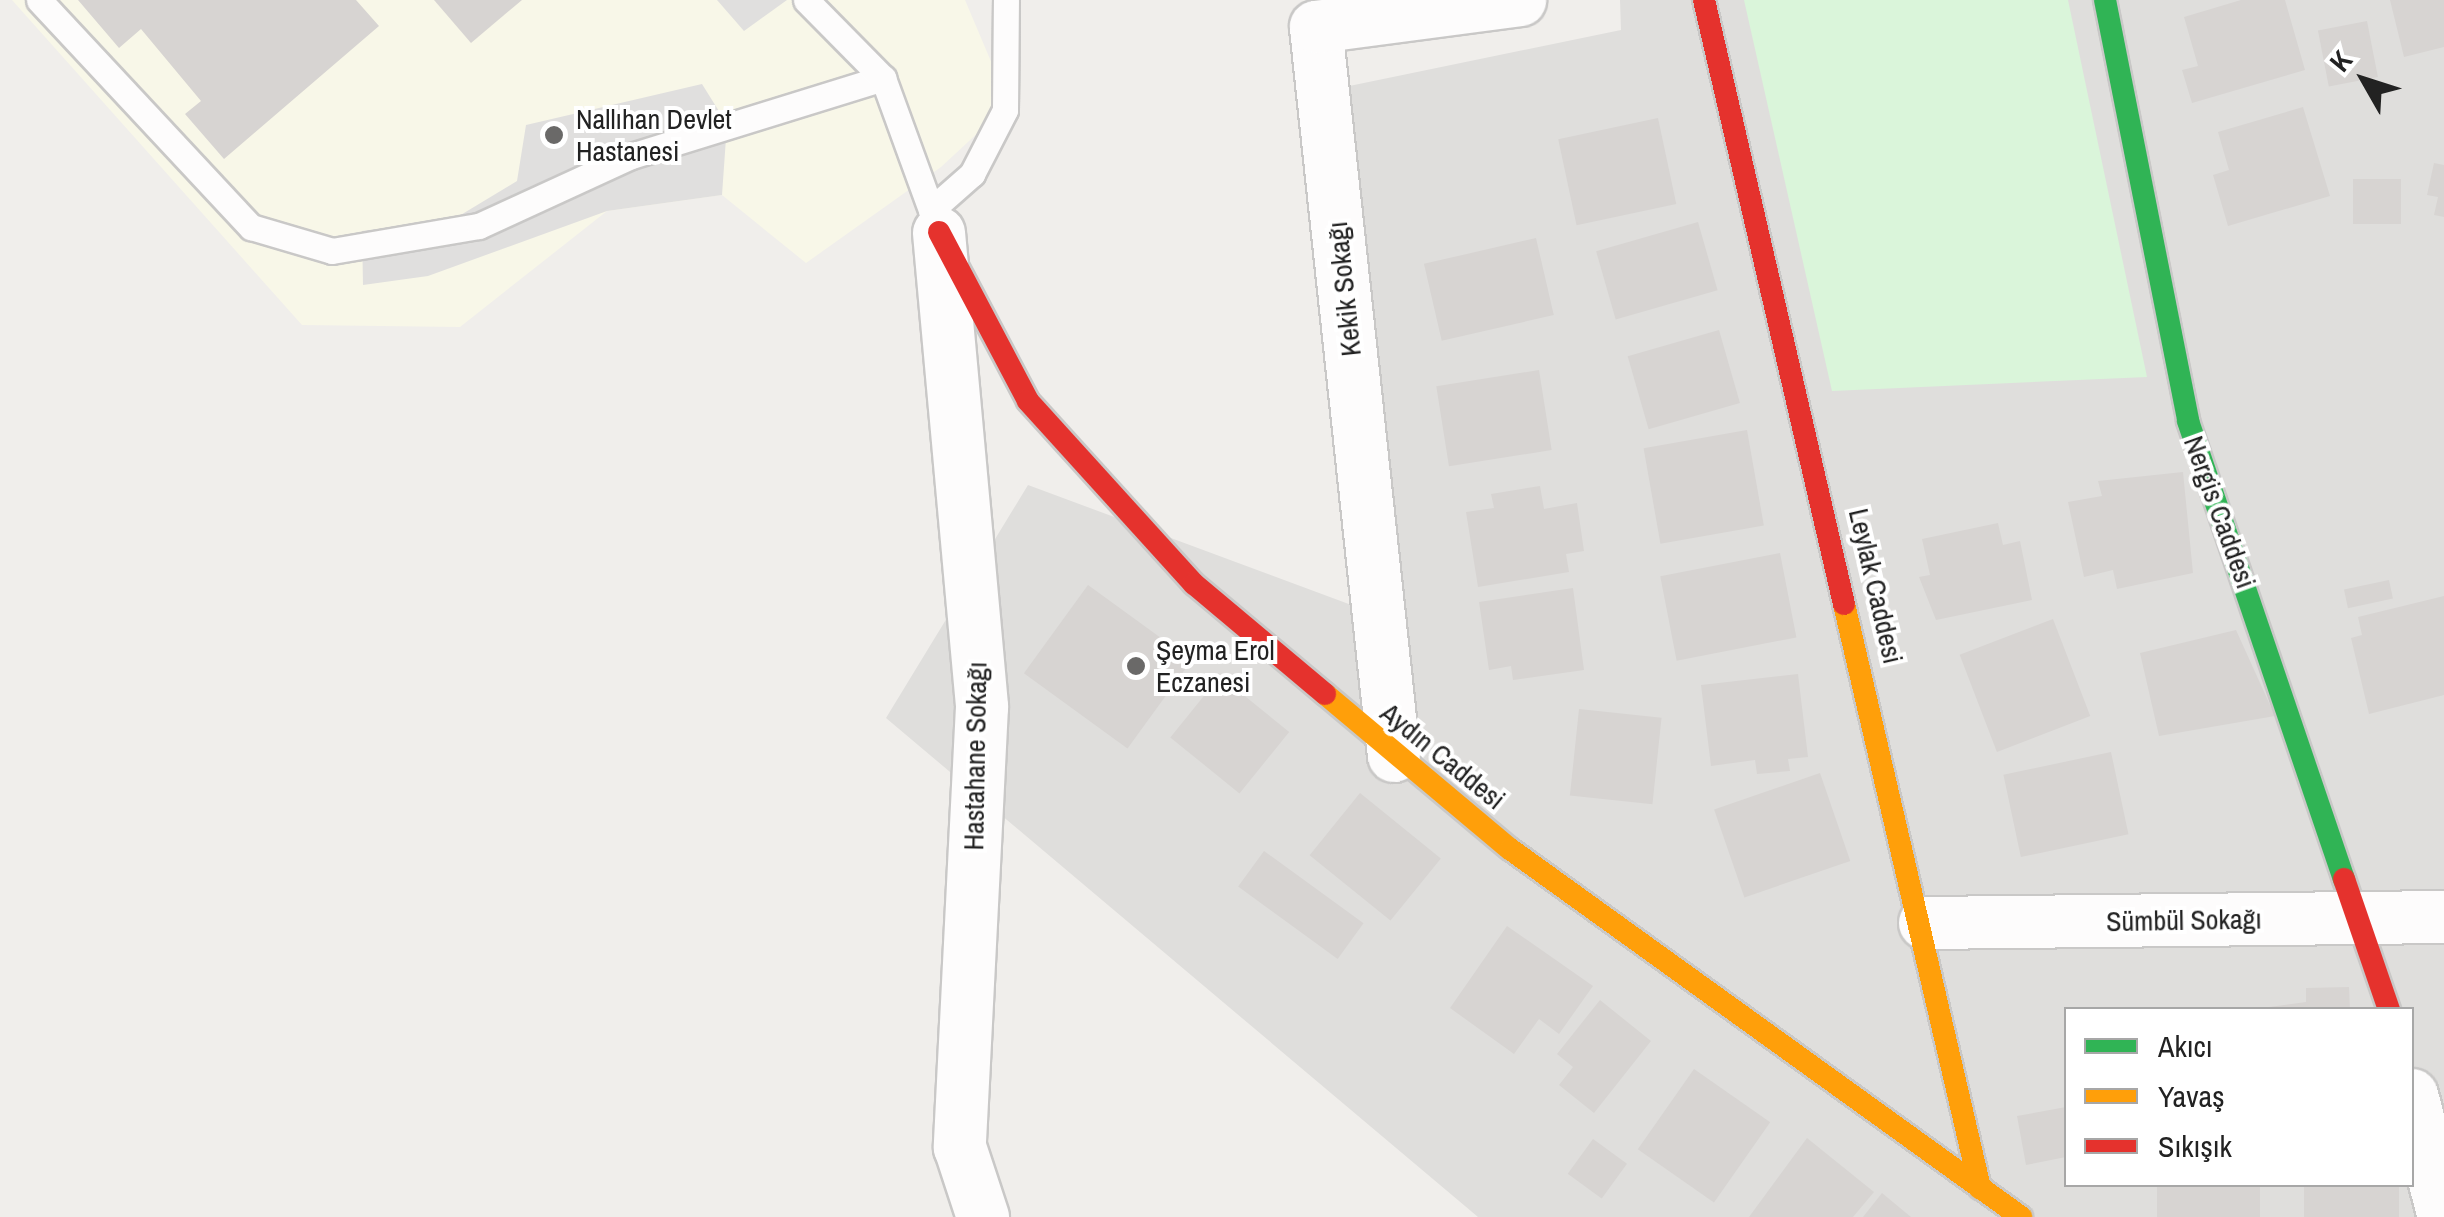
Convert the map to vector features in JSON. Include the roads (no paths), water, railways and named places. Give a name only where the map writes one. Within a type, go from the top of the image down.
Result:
[{"type":"street","name":"Kekik Sokağı","points":[[1394,756],[1316,27],[1520,0]]},
{"type":"street","name":"Leylak Caddesi","points":[[1704,0],[1925,923],[1980,1188]]},
{"type":"street","name":"Nergis Caddesi","points":[[2105,0],[2188,421],[2364,917],[2387,1007]]},
{"type":"street","name":"Aydın Caddesi","points":[[935,221],[1028,402],[1194,584],[1394,756],[2021,1217]]},
{"type":"street","name":"Hastahane Sokağı","points":[[935,221],[982,707],[960,1147],[983,1217]]},
{"type":"street","name":"Sümbül Sokağı","points":[[1925,923],[2444,917]]},
{"type":"street","points":[[2414,1103],[2444,1217]]},
{"type":"lane","points":[[38,0],[251,227],[332,251],[479,226],[630,156],[883,78]]},
{"type":"lane","points":[[806,0],[883,78],[935,221]]},
{"type":"lane","points":[[935,221],[972,174],[1000,126],[1010,79],[1006,0]]},
{"type":"place","name":"Nallıhan Devlet Hastanesi","points":[[554,135]]},
{"type":"place","name":"Şeyma Erol Eczanesi","points":[[1136,666]]}]
